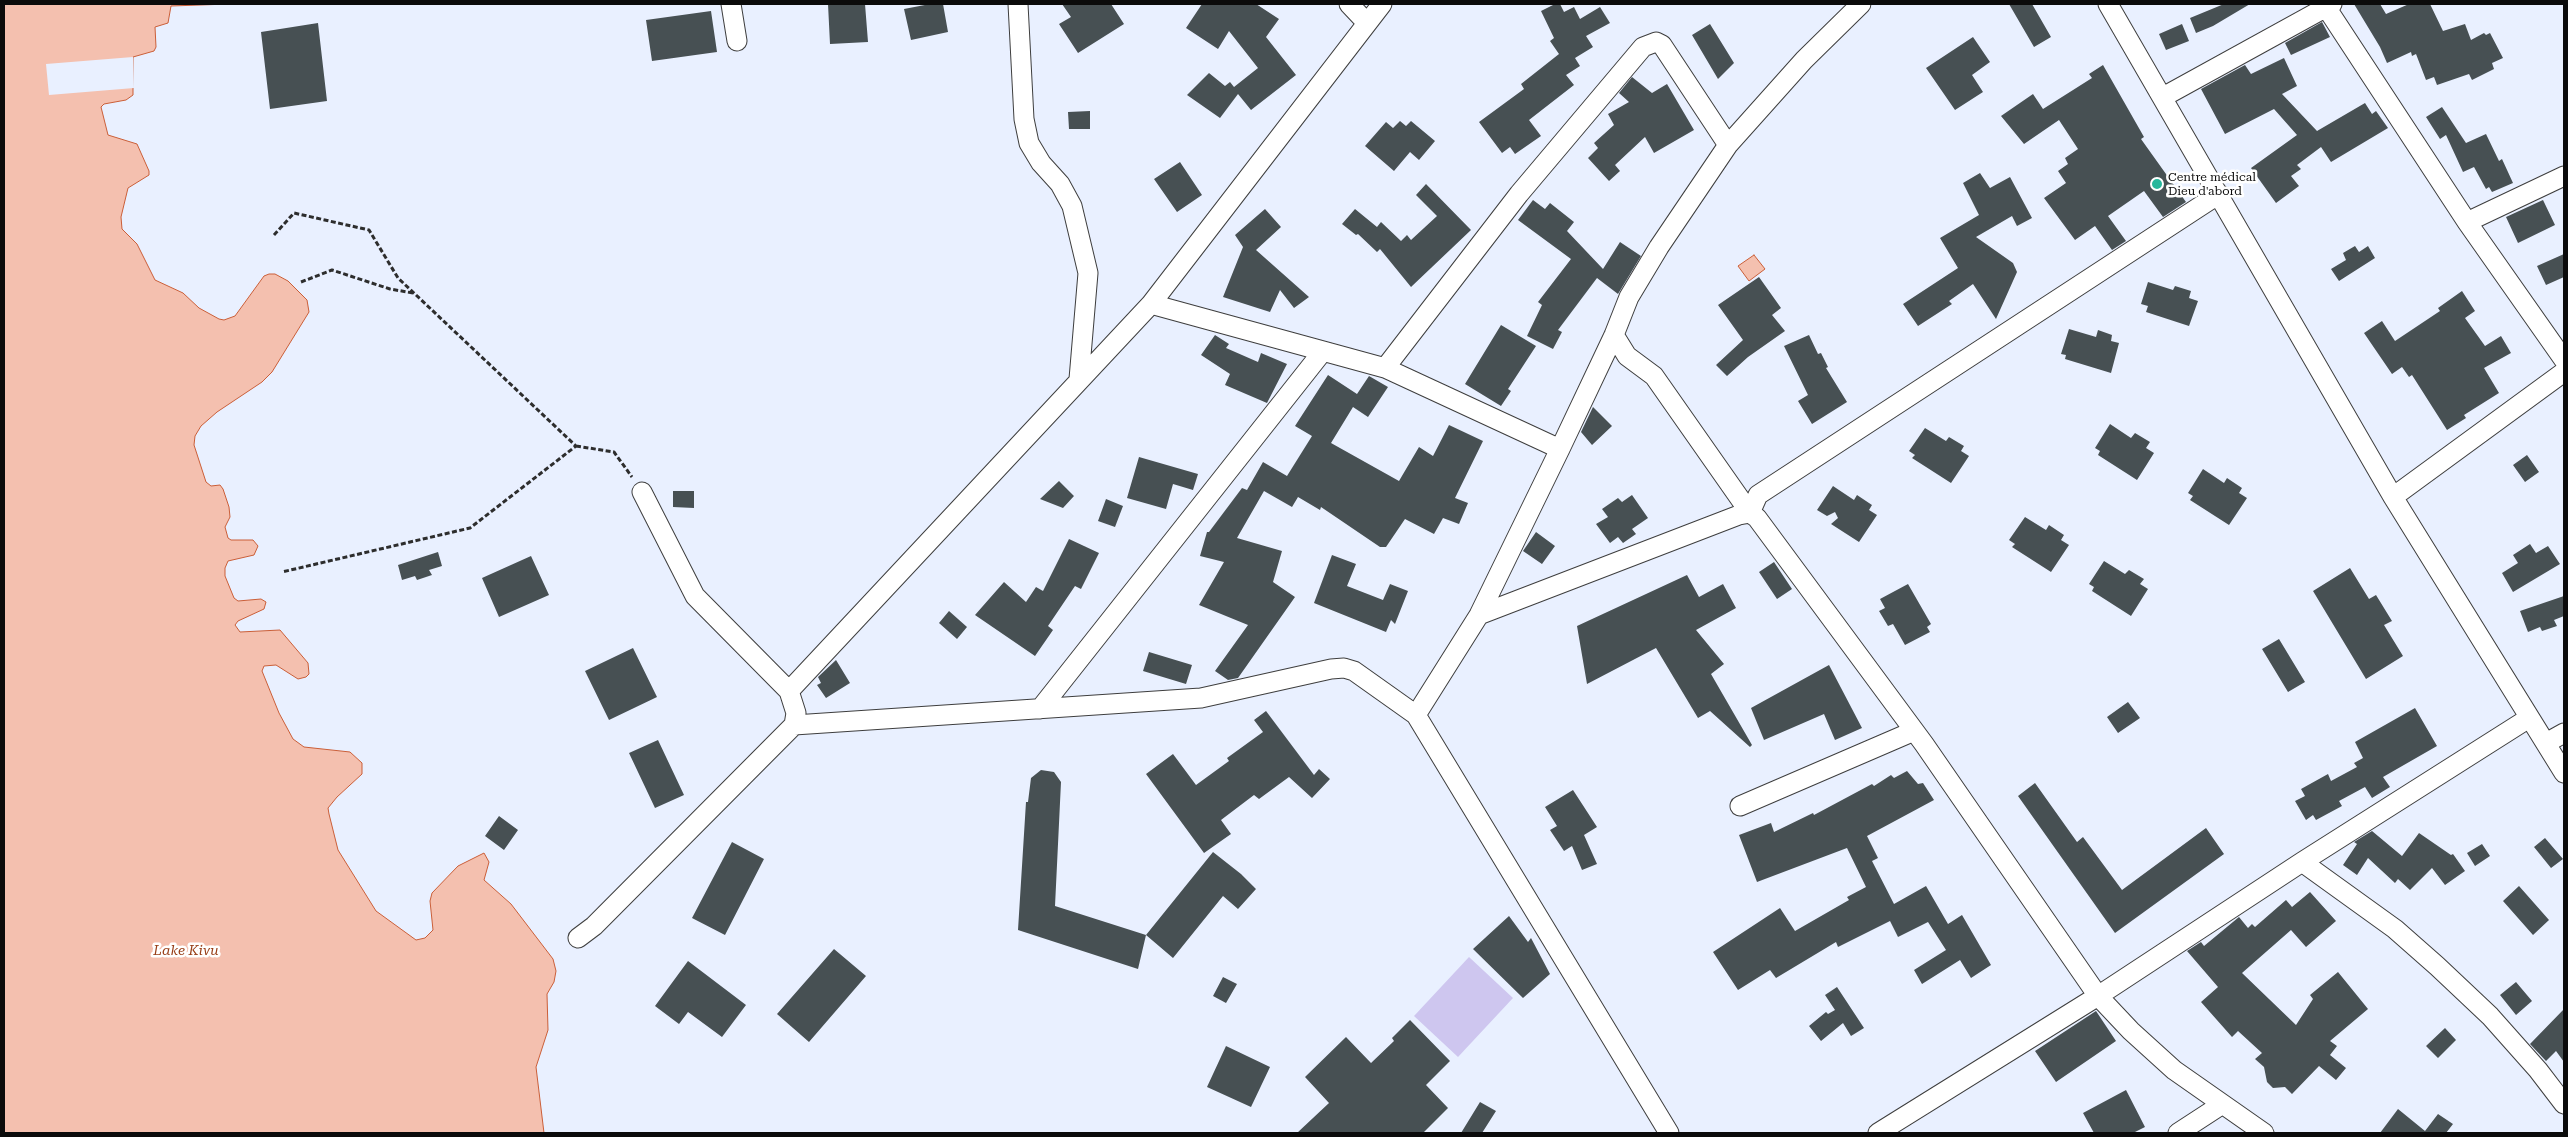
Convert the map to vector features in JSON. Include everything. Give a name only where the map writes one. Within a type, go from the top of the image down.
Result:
[{"type":"street","points":[[731,4],[737,41]]},
{"type":"street","points":[[1018,4],[1024,119],[1029,143],[1041,163],[1060,184],[1072,206],[1088,273],[1079,379]]},
{"type":"street","points":[[1349,4],[1366,22]]},
{"type":"street","points":[[788,690],[1151,304],[1366,22],[1382,4]]},
{"type":"street","points":[[1416,715],[1479,614],[1614,335],[1629,297],[1644,272],[1728,145],[1804,60],[1861,4]]},
{"type":"street","points":[[2108,4],[2393,497],[2564,773]]},
{"type":"street","points":[[2163,97],[2327,5],[2467,222],[2564,360]]},
{"type":"street","points":[[1385,368],[1519,194],[1643,47],[1656,42],[1662,44],[1728,145]]},
{"type":"street","points":[[2467,222],[2564,176]]},
{"type":"street","points":[[1750,513],[1758,495],[2219,194]]},
{"type":"street","points":[[1151,304],[1385,368],[1560,449]]},
{"type":"street","points":[[1614,335],[1627,356],[1654,376],[1750,513],[1764,526],[1914,731],[2098,996],[2131,1031],[2174,1070],[2221,1105],[2264,1133]]},
{"type":"street","points":[[1040,709],[1323,351]]},
{"type":"street","points":[[2393,497],[2564,372]]},
{"type":"street","points":[[578,938],[601,919],[794,725],[796,713],[788,690],[699,601],[688,584],[642,492]]},
{"type":"street","points":[[1479,614],[1739,514],[1750,513]]},
{"type":"street","points":[[794,725],[1210,697],[1344,668],[1354,671],[1416,715],[1669,1133]]},
{"type":"street","points":[[1878,1133],[2098,996],[2302,862],[2529,718]]},
{"type":"street","points":[[1740,806],[1914,731]]},
{"type":"street","points":[[2546,743],[2564,733]]},
{"type":"street","points":[[2302,862],[2395,929],[2437,966],[2490,1016],[2538,1070],[2564,1104]]},
{"type":"street","points":[[2178,1133],[2221,1105]]},
{"type":"path","points":[[274,235],[294,213],[370,230],[398,278],[576,446],[614,452],[642,492]]},
{"type":"path","points":[[301,282],[332,270],[390,289],[414,293]]},
{"type":"path","points":[[282,572],[470,528],[576,446]]},
{"type":"shaded area","points":[[1469,957],[1513,998],[1458,1057],[1414,1016]]},
{"type":"water","name":"Lake Kivu","points":[[4,4],[229,4],[171,6],[168,23],[155,27],[156,47],[154,51],[133,57],[133,95],[126,100],[104,104],[101,107],[108,135],[137,144],[149,171],[149,175],[128,188],[121,217],[122,229],[137,244],[155,280],[183,293],[199,308],[219,319],[224,320],[235,316],[264,276],[269,274],[275,274],[288,281],[307,300],[309,312],[272,372],[262,382],[217,412],[201,426],[195,436],[194,445],[206,482],[211,486],[220,485],[229,507],[230,517],[225,527],[228,538],[231,540],[253,540],[258,546],[254,555],[228,561],[225,568],[225,576],[234,598],[238,601],[261,599],[266,602],[264,609],[238,621],[235,625],[240,632],[280,630],[308,663],[309,674],[298,679],[276,665],[264,666],[262,671],[279,713],[293,739],[304,747],[350,752],[362,763],[362,774],[328,808],[338,850],[376,911],[416,940],[425,938],[433,930],[430,901],[432,893],[458,866],[484,853],[489,862],[484,880],[511,904],[553,959],[556,971],[554,982],[547,994],[548,1030],[536,1067],[544,1133],[4,1133]]},
{"type":"water","points":[[1754,255],[1765,269],[1749,281],[1738,266]]},
{"type":"pier","points":[[133,57],[134,88],[49,95],[46,64]]},
{"type":"building","points":[[828,4],[865,4],[868,42],[830,44]]},
{"type":"building","points":[[930,4],[943,4],[948,32],[911,40],[904,9]]},
{"type":"building","points":[[1062,4],[1111,4],[1124,24],[1078,53],[1059,24],[1071,17]]},
{"type":"building","points":[[1202,4],[1256,4],[1279,19],[1266,37],[1296,75],[1251,110],[1238,94],[1220,118],[1187,95],[1209,73],[1225,86],[1230,82],[1234,87],[1258,68],[1229,31],[1218,49],[1186,28]]},
{"type":"building","points":[[1555,4],[1560,4],[1564,12],[1574,7],[1580,19],[1600,7],[1610,23],[1586,36],[1593,47],[1575,58],[1580,66],[1566,75],[1574,85],[1529,120],[1541,136],[1515,154],[1510,147],[1502,153],[1479,122],[1524,89],[1521,84],[1559,54],[1550,41],[1554,38],[1541,11]]},
{"type":"building","points":[[2009,4],[2032,4],[2051,37],[2034,47]]},
{"type":"building","points":[[2224,4],[2250,4],[2213,26],[2196,33],[2190,18]]},
{"type":"building","points":[[2354,4],[2380,4],[2386,14],[2409,4],[2430,4],[2443,31],[2465,24],[2471,40],[2484,33],[2486,35],[2490,33],[2503,58],[2492,63],[2494,69],[2472,80],[2469,74],[2437,85],[2434,77],[2426,80],[2416,54],[2412,56],[2411,52],[2387,63],[2380,47]]},
{"type":"building","points":[[711,11],[717,52],[652,61],[646,20]]},
{"type":"building","points":[[2322,22],[2330,37],[2291,55],[2285,43]]},
{"type":"building","points":[[318,23],[327,101],[270,109],[261,32]]},
{"type":"building","points":[[1710,24],[1734,63],[1718,79],[1692,35]]},
{"type":"building","points":[[2182,24],[2189,41],[2166,50],[2159,34]]},
{"type":"building","points":[[1973,37],[1990,62],[1972,75],[1983,92],[1955,110],[1926,68]]},
{"type":"building","points":[[2284,58],[2297,86],[2282,94],[2317,131],[2365,103],[2372,114],[2376,111],[2388,128],[2331,162],[2321,147],[2297,165],[2301,169],[2291,176],[2299,186],[2276,203],[2251,168],[2297,135],[2274,109],[2225,134],[2201,89],[2245,65],[2251,74]]},
{"type":"building","points":[[2103,65],[2144,137],[2141,139],[2186,202],[2163,217],[2144,191],[2108,216],[2126,241],[2112,250],[2095,226],[2075,240],[2044,198],[2066,183],[2058,171],[2068,164],[2065,158],[2078,149],[2059,120],[2024,144],[2001,116],[2033,94],[2043,109],[2092,78],[2089,74]]},
{"type":"building","points":[[1632,77],[1652,93],[1667,84],[1694,130],[1654,153],[1645,137],[1615,165],[1620,171],[1609,181],[1588,158],[1598,148],[1594,143],[1614,125],[1608,114],[1629,102],[1619,93]]},
{"type":"building","points":[[2442,107],[2466,143],[2486,134],[2499,161],[2502,159],[2513,183],[2492,192],[2489,187],[2486,189],[2474,167],[2463,172],[2446,135],[2440,139],[2426,117]]},
{"type":"building","points":[[1090,111],[1090,129],[1069,129],[1068,112]]},
{"type":"building","points":[[1400,121],[1406,126],[1411,121],[1435,141],[1419,160],[1410,152],[1394,171],[1365,146],[1386,122],[1393,128]]},
{"type":"building","points":[[1180,162],[1202,195],[1177,212],[1154,179]]},
{"type":"building","points":[[1980,173],[1990,188],[2010,177],[2032,218],[2017,226],[2012,216],[1976,237],[2013,263],[2017,272],[1996,319],[1973,284],[1949,301],[1952,304],[1918,326],[1903,304],[1958,268],[1940,238],[1979,215],[1963,183]]},
{"type":"building","points":[[1426,184],[1471,230],[1411,287],[1380,249],[1377,252],[1358,234],[1356,235],[1342,224],[1355,209],[1377,227],[1381,222],[1401,241],[1407,235],[1411,240],[1437,216],[1416,195]]},
{"type":"building","points":[[1533,200],[1545,209],[1550,203],[1574,222],[1567,231],[1603,269],[1620,242],[1641,256],[1618,294],[1597,278],[1558,330],[1562,332],[1553,349],[1527,336],[1542,305],[1538,302],[1571,259],[1518,220]]},
{"type":"building","points":[[2543,200],[2555,225],[2518,243],[2506,217]]},
{"type":"building","points":[[1265,209],[1281,227],[1256,250],[1309,297],[1294,308],[1280,290],[1270,312],[1223,297],[1243,247],[1235,235]]},
{"type":"building","points":[[2355,246],[2359,252],[2368,246],[2375,258],[2339,281],[2331,269],[2346,260],[2343,253]]},
{"type":"building","points":[[2564,254],[2564,277],[2546,285],[2537,266]]},
{"type":"building","points":[[1759,277],[1781,308],[1772,315],[1785,331],[1748,357],[1727,376],[1716,365],[1743,340],[1718,305]]},
{"type":"building","points":[[2148,282],[2173,290],[2175,286],[2191,291],[2189,298],[2198,301],[2189,326],[2146,312],[2148,306],[2141,304]]},
{"type":"building","points":[[2462,291],[2475,311],[2465,318],[2485,346],[2501,336],[2511,353],[2484,368],[2499,393],[2464,415],[2466,418],[2447,430],[2412,375],[2409,377],[2402,367],[2392,374],[2364,333],[2382,321],[2395,341],[2440,311],[2438,308]]},
{"type":"building","points":[[1501,325],[1536,346],[1508,389],[1511,391],[1501,406],[1465,384]]},
{"type":"building","points":[[2069,329],[2096,337],[2098,330],[2112,335],[2111,341],[2119,343],[2111,373],[2065,359],[2066,355],[2061,354]]},
{"type":"building","points":[[1215,335],[1229,344],[1226,348],[1258,362],[1261,353],[1287,364],[1267,403],[1225,385],[1230,374],[1201,355]]},
{"type":"building","points":[[1809,335],[1818,354],[1821,353],[1828,367],[1826,368],[1847,402],[1812,424],[1798,401],[1808,395],[1784,346]]},
{"type":"building","points":[[1328,375],[1357,394],[1369,376],[1388,387],[1368,417],[1353,407],[1331,443],[1399,481],[1419,447],[1433,456],[1449,425],[1483,441],[1455,498],[1468,503],[1459,524],[1443,518],[1434,534],[1405,519],[1386,547],[1380,547],[1321,507],[1320,510],[1298,497],[1292,507],[1264,491],[1237,538],[1282,551],[1273,582],[1295,597],[1238,678],[1228,680],[1215,671],[1248,625],[1199,605],[1224,562],[1200,556],[1207,532],[1209,532],[1242,488],[1247,490],[1263,462],[1287,476],[1312,436],[1295,426]]},
{"type":"building","points":[[1593,407],[1612,426],[1592,445],[1581,432]]},
{"type":"building","points":[[2110,424],[2131,438],[2135,433],[2150,442],[2146,448],[2154,453],[2137,480],[2098,455],[2100,451],[2095,448]]},
{"type":"building","points":[[1925,428],[1946,441],[1949,437],[1964,446],[1961,451],[1969,456],[1951,483],[1912,458],[1915,455],[1909,451]]},
{"type":"building","points":[[2527,455],[2539,472],[2525,482],[2513,465]]},
{"type":"building","points":[[1139,457],[1198,474],[1193,490],[1173,484],[1166,509],[1127,498]]},
{"type":"building","points":[[2203,469],[2224,483],[2227,478],[2242,488],[2239,493],[2247,498],[2229,525],[2190,500],[2193,496],[2188,493]]},
{"type":"building","points":[[1059,481],[1074,496],[1063,508],[1040,499]]},
{"type":"building","points":[[1833,486],[1854,500],[1857,495],[1872,505],[1869,510],[1877,515],[1859,542],[1831,524],[1838,518],[1835,512],[1827,516],[1817,510]]},
{"type":"building","points":[[673,491],[694,491],[694,508],[673,507]]},
{"type":"building","points":[[1632,495],[1648,518],[1632,529],[1636,534],[1623,543],[1618,537],[1610,543],[1596,524],[1608,517],[1602,509],[1618,498],[1622,502]]},
{"type":"building","points":[[1106,499],[1123,506],[1115,527],[1098,521]]},
{"type":"building","points":[[2025,517],[2046,530],[2049,525],[2064,535],[2061,540],[2069,545],[2051,572],[2012,547],[2015,544],[2009,540]]},
{"type":"building","points":[[1536,532],[1555,546],[1542,564],[1523,551]]},
{"type":"building","points":[[1069,539],[1099,553],[1081,589],[1075,586],[1048,626],[1053,630],[1035,656],[975,615],[1004,582],[1026,602],[1036,587],[1043,591]]},
{"type":"building","points":[[2530,544],[2536,553],[2548,546],[2560,564],[2513,592],[2502,573],[2518,563],[2513,555]]},
{"type":"building","points":[[438,552],[442,566],[429,570],[432,575],[417,580],[415,576],[402,580],[398,565]]},
{"type":"building","points":[[1332,555],[1356,564],[1347,586],[1383,600],[1390,584],[1408,591],[1395,624],[1391,620],[1386,632],[1314,603]]},
{"type":"building","points":[[531,556],[549,595],[499,617],[482,578]]},
{"type":"building","points":[[2104,561],[2125,574],[2129,570],[2144,579],[2140,584],[2148,589],[2131,616],[2092,591],[2094,587],[2089,584]]},
{"type":"building","points":[[1774,562],[1792,589],[1777,599],[1759,572]]},
{"type":"building","points":[[2350,568],[2369,599],[2376,595],[2392,621],[2384,625],[2403,656],[2366,679],[2313,591]]},
{"type":"building","points":[[1687,575],[1699,597],[1723,584],[1736,608],[1696,630],[1724,664],[1711,674],[1752,745],[1750,747],[1710,711],[1698,718],[1656,648],[1587,684],[1577,626]]},
{"type":"building","points":[[1908,584],[1931,624],[1927,627],[1930,632],[1905,645],[1893,624],[1888,626],[1879,611],[1885,608],[1880,599]]},
{"type":"building","points":[[2564,596],[2564,616],[2554,620],[2557,626],[2542,631],[2540,627],[2528,632],[2520,611]]},
{"type":"building","points":[[949,611],[967,627],[957,639],[939,623]]},
{"type":"building","points":[[2279,639],[2305,682],[2288,692],[2262,649]]},
{"type":"building","points":[[633,648],[657,697],[609,720],[585,671]]},
{"type":"building","points":[[1149,652],[1192,665],[1186,684],[1143,671]]},
{"type":"building","points":[[836,660],[850,683],[826,698],[817,685],[821,683],[818,677]]},
{"type":"building","points":[[1829,665],[1862,728],[1835,740],[1824,714],[1764,740],[1751,708]]},
{"type":"building","points":[[2128,702],[2140,718],[2118,733],[2107,717]]},
{"type":"building","points":[[2415,708],[2437,746],[2383,777],[2390,787],[2372,798],[2365,787],[2339,801],[2342,806],[2316,820],[2313,815],[2306,820],[2295,801],[2305,796],[2301,789],[2328,774],[2331,781],[2357,767],[2354,763],[2363,758],[2355,742]]},
{"type":"building","points":[[1266,711],[1314,775],[1319,769],[1330,779],[1312,798],[1289,777],[1259,799],[1254,795],[1221,820],[1231,834],[1204,853],[1146,774],[1173,754],[1196,785],[1229,761],[1227,758],[1263,732],[1254,720]]},
{"type":"building","points":[[658,740],[684,795],[655,808],[629,753]]},
{"type":"building","points":[[1041,770],[1054,772],[1061,782],[1055,906],[1146,935],[1138,969],[1018,930],[1026,802],[1028,802],[1031,778]]},
{"type":"building","points":[[1907,771],[1918,784],[1923,783],[1934,800],[1867,836],[1878,858],[1872,861],[1894,904],[1926,886],[1948,924],[1962,915],[1991,965],[1971,978],[1960,960],[1922,984],[1914,970],[1946,950],[1928,922],[1898,937],[1890,921],[1838,947],[1836,942],[1776,978],[1770,970],[1738,990],[1713,952],[1780,908],[1795,931],[1849,900],[1847,897],[1866,887],[1847,848],[1757,882],[1739,835],[1771,823],[1774,832],[1813,813],[1814,815],[1872,784],[1874,786],[1891,775],[1894,778]]},
{"type":"building","points":[[2035,783],[2077,842],[2083,837],[2122,890],[2206,828],[2224,854],[2115,933],[2018,796]]},
{"type":"building","points":[[1573,790],[1597,827],[1584,835],[1597,864],[1582,870],[1572,846],[1564,851],[1550,830],[1557,826],[1545,807]]},
{"type":"building","points":[[499,816],[518,830],[504,850],[485,836]]},
{"type":"building","points":[[2372,831],[2402,856],[2419,833],[2451,855],[2453,854],[2465,871],[2445,885],[2432,868],[2410,890],[2398,879],[2395,883],[2368,858],[2357,875],[2343,865],[2357,844],[2354,842]]},
{"type":"building","points":[[2545,838],[2563,859],[2551,868],[2534,847]]},
{"type":"building","points":[[732,842],[764,859],[725,935],[692,918]]},
{"type":"building","points":[[2482,844],[2490,856],[2475,866],[2467,853]]},
{"type":"building","points":[[1213,852],[1241,874],[1256,889],[1238,909],[1223,896],[1173,958],[1146,935]]},
{"type":"building","points":[[2519,886],[2549,920],[2533,935],[2503,901]]},
{"type":"building","points":[[2310,892],[2336,921],[2306,947],[2291,930],[2242,973],[2296,1025],[2313,999],[2310,995],[2338,972],[2368,1009],[2330,1041],[2337,1046],[2330,1055],[2346,1068],[2336,1080],[2319,1066],[2292,1094],[2285,1087],[2273,1088],[2267,1082],[2264,1067],[2255,1059],[2262,1053],[2238,1031],[2232,1037],[2201,1002],[2218,987],[2187,951],[2201,942],[2204,946],[2239,917],[2248,928],[2252,924],[2255,927],[2286,900],[2292,907]]},
{"type":"building","points":[[1509,916],[1528,942],[1531,938],[1550,974],[1523,998],[1473,949]]},
{"type":"building","points":[[834,949],[866,976],[809,1042],[777,1014]]},
{"type":"building","points":[[688,961],[746,1005],[722,1037],[688,1012],[679,1024],[655,1006]]},
{"type":"building","points":[[1223,977],[1237,984],[1226,1003],[1213,996]]},
{"type":"building","points":[[2516,982],[2532,1001],[2516,1015],[2500,995]]},
{"type":"building","points":[[1837,987],[1864,1028],[1851,1036],[1843,1023],[1821,1041],[1809,1026],[1826,1012],[1828,1014],[1835,1010],[1825,995]]},
{"type":"building","points":[[2564,1009],[2564,1062],[2556,1051],[2546,1061],[2530,1044]]},
{"type":"building","points":[[2096,1011],[2116,1041],[2056,1082],[2035,1051]]},
{"type":"building","points":[[1410,1020],[1450,1061],[1426,1085],[1448,1108],[1423,1133],[1297,1133],[1329,1103],[1305,1077],[1346,1037],[1371,1063],[1394,1041],[1392,1038]]},
{"type":"building","points":[[2445,1028],[2456,1040],[2438,1058],[2426,1046]]},
{"type":"building","points":[[1226,1046],[1270,1067],[1251,1107],[1207,1087]]},
{"type":"building","points":[[2126,1090],[2145,1127],[2133,1133],[2094,1133],[2083,1113]]},
{"type":"building","points":[[1480,1102],[1496,1111],[1482,1133],[1461,1133]]},
{"type":"building","points":[[2398,1109],[2425,1131],[2438,1114],[2453,1124],[2446,1133],[2380,1133]]},
{"type":"place","name":"Centre médical Dieu d'abord","points":[[2157,184]]}]
